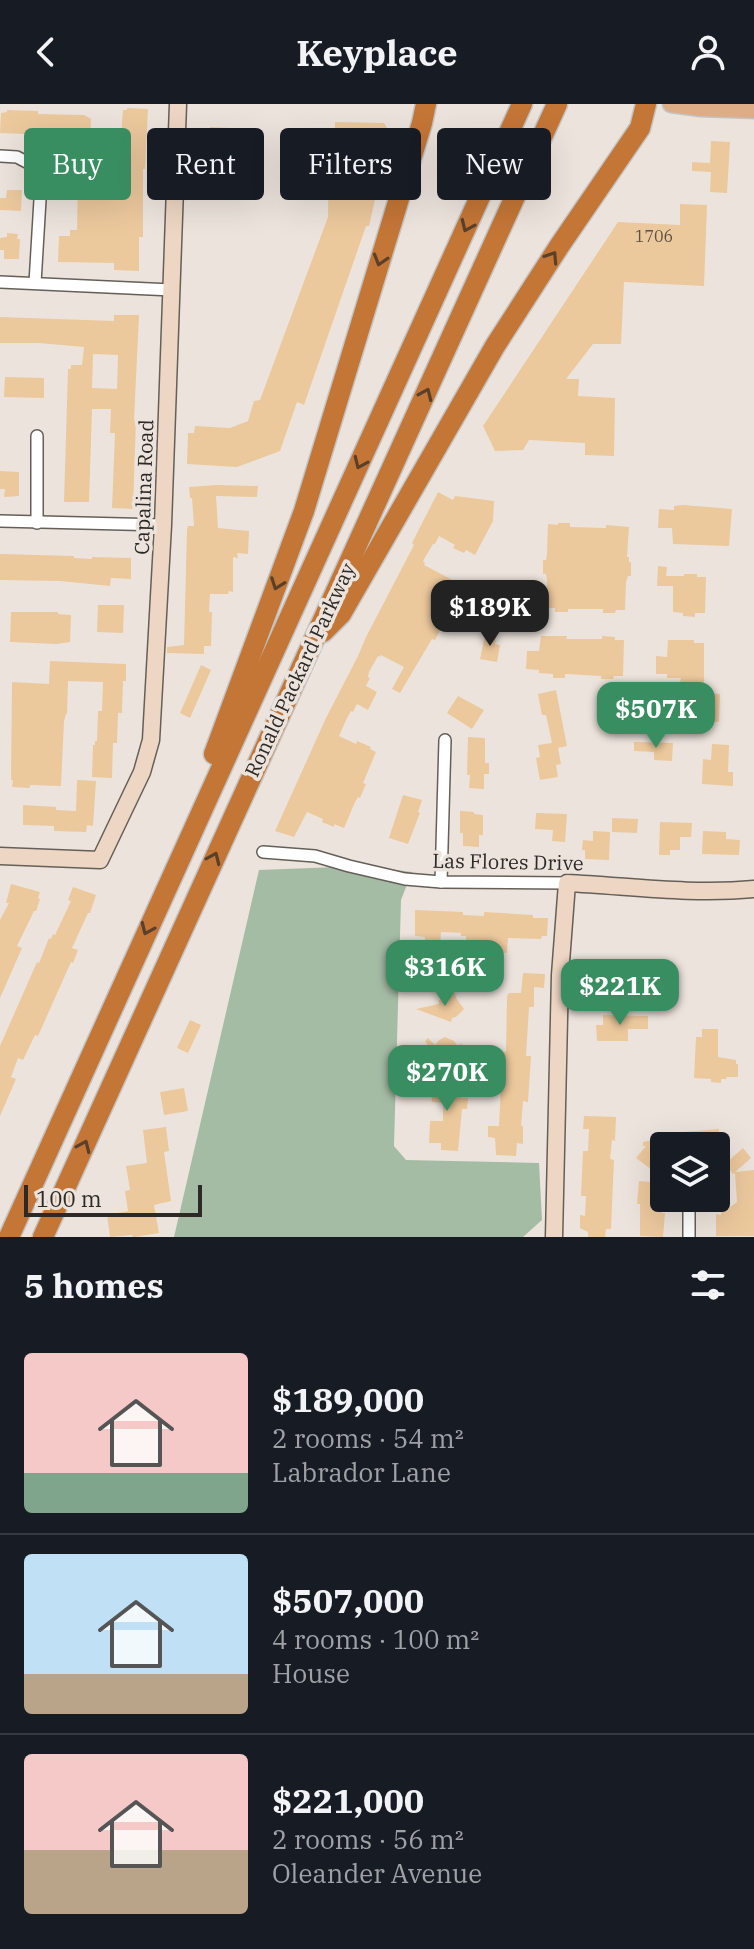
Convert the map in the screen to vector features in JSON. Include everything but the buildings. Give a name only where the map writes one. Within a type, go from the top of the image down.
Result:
[{"type":"highway","points":[[162,896],[304,511],[426,104]]},
{"type":"highway","name":"Ronald Packard Parkway","points":[[9,1237],[522,104]]},
{"type":"highway","name":"Ronald Packard Parkway","points":[[43,1237],[557,104]]},
{"type":"highway","points":[[311,643],[341,614],[495,346],[640,128],[646,104]]},
{"type":"main road","points":[[671,104],[754,110]]},
{"type":"street","name":"Capalina Road","points":[[0,856],[100,860],[142,772],[151,740],[163,525],[178,104]]},
{"type":"street","points":[[0,156],[17,157],[34,166],[41,183],[35,283]]},
{"type":"street","points":[[0,282],[172,290]]},
{"type":"street","points":[[37,436],[37,523]]},
{"type":"street","points":[[0,521],[163,525]]},
{"type":"street","points":[[441,882],[445,740]]},
{"type":"street","name":"Las Flores Drive","points":[[263,852],[315,856],[405,879],[441,882],[567,883],[664,890],[754,889]]},
{"type":"street","points":[[554,1237],[560,975],[567,883]]},
{"type":"street","points":[[689,1212],[689,1237]]},
{"type":"green space","points":[[363,866],[412,872],[401,900],[394,1146],[406,1160],[539,1163],[542,1220],[523,1237],[174,1237],[259,870]]}]
